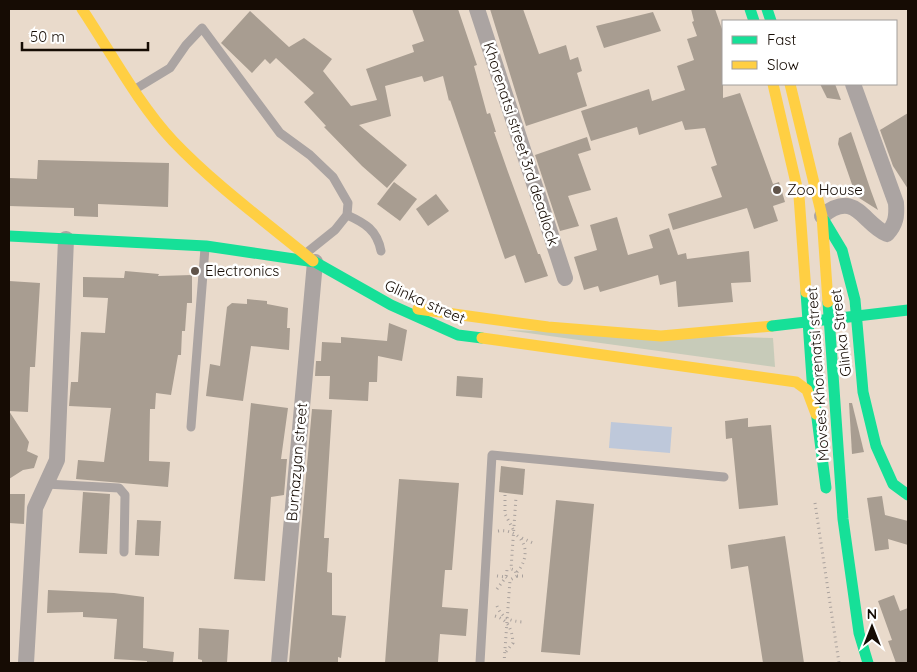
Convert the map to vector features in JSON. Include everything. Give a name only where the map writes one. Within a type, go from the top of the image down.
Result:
[{"type":"main road","points":[[82,9],[135,89],[172,140],[210,177],[310,258]]},
{"type":"main road","name":"Movses Khorenatsi street","points":[[773,85],[781,111],[799,196],[812,379],[828,504]]},
{"type":"main road","name":"Movses Khorenatsi street","points":[[790,85],[822,216],[843,519],[859,633],[868,663]]},
{"type":"main road","name":"Glinka Street","points":[[822,216],[842,250],[855,300],[863,392]]},
{"type":"main road","name":"Glinka street","points":[[9,236],[206,246],[310,258],[391,305],[458,336],[796,382],[808,390],[816,414]]},
{"type":"main road","points":[[391,305],[548,327],[661,336],[772,326],[908,310]]},
{"type":"main road","points":[[812,379],[863,392]]},
{"type":"main road","name":"Glinka street","points":[[863,392],[876,446],[884,466],[893,484],[908,495]]},
{"type":"street","name":"Khorenatsi street 3rd deadlock","points":[[477,9],[565,278]]},
{"type":"street","points":[[822,216],[832,208],[840,206],[853,208],[887,234],[894,227],[897,216],[893,194],[853,85]]},
{"type":"street","points":[[26,663],[35,508],[57,460],[66,239]]},
{"type":"street","name":"Burnazyan street","points":[[279,663],[310,258]]},
{"type":"lane","points":[[135,89],[170,68],[186,45],[202,28],[280,133],[310,155],[333,177],[348,203],[347,215],[310,258]]},
{"type":"lane","points":[[347,215],[367,224],[379,240],[381,251]]},
{"type":"lane","points":[[191,427],[206,246]]},
{"type":"lane","points":[[480,663],[492,455],[724,477]]},
{"type":"lane","points":[[46,484],[119,488],[125,495],[124,552]]},
{"type":"path","points":[[505,495],[505,514],[514,531],[522,538],[533,543]]},
{"type":"path","points":[[511,569],[516,498]]},
{"type":"path","points":[[815,499],[839,663]]},
{"type":"path","points":[[498,531],[514,531]]},
{"type":"path","points":[[504,663],[510,580],[517,574],[525,561],[525,545],[522,538]]},
{"type":"path","points":[[511,569],[517,574],[527,576]]},
{"type":"path","points":[[496,592],[506,577],[507,570],[511,569]]},
{"type":"path","points":[[495,576],[506,577],[510,580]]},
{"type":"path","points":[[495,602],[499,613],[507,620],[512,633],[513,643],[504,653]]},
{"type":"path","points":[[492,615],[522,622]]},
{"type":"green space","points":[[506,330],[773,338],[775,367]]},
{"type":"water","points":[[611,422],[672,427],[670,453],[609,448]]},
{"type":"building","points":[[412,9],[458,9],[477,65],[474,66],[487,114],[490,113],[496,132],[494,132],[508,172],[548,276],[525,283],[515,255],[505,259],[449,101],[443,76],[424,82],[422,76],[385,86],[391,116],[359,125],[407,165],[387,188],[362,166],[324,127],[326,126],[304,102],[314,93],[276,58],[270,64],[265,59],[252,73],[221,43],[250,11],[289,47],[304,38],[332,59],[323,71],[351,106],[377,100],[366,69],[414,52],[412,45],[424,41]]},
{"type":"building","points":[[490,9],[523,9],[539,54],[566,45],[570,60],[578,57],[582,71],[577,73],[587,106],[526,126]]},
{"type":"building","points":[[691,9],[715,9],[722,29],[723,98],[740,93],[773,184],[779,182],[785,202],[773,206],[778,221],[754,229],[747,208],[673,230],[668,214],[722,197],[711,167],[717,165],[705,128],[685,130],[682,121],[639,135],[637,127],[591,141],[581,111],[649,89],[652,101],[685,90],[677,66],[694,60],[687,39],[697,36],[692,22],[694,21]]},
{"type":"building","points":[[653,12],[661,31],[604,48],[596,26]]},
{"type":"building","points":[[820,85],[835,85],[841,100],[827,98]]},
{"type":"building","points":[[908,113],[908,189],[893,166],[880,130]]},
{"type":"building","points":[[851,132],[878,210],[856,196],[838,144],[839,138]]},
{"type":"building","points":[[587,137],[591,150],[578,154],[591,190],[568,196],[579,226],[560,231],[535,155]]},
{"type":"building","points":[[38,160],[169,163],[168,207],[98,204],[98,217],[74,216],[74,208],[9,206],[9,178],[37,179]]},
{"type":"building","points":[[394,182],[417,199],[400,221],[377,204]]},
{"type":"building","points":[[436,194],[449,211],[428,226],[416,209]]},
{"type":"building","points":[[617,217],[628,255],[653,248],[649,235],[669,228],[678,255],[686,253],[687,259],[749,251],[751,282],[731,283],[733,302],[678,307],[676,281],[660,285],[658,275],[600,292],[598,286],[584,290],[574,257],[597,250],[590,225]]},
{"type":"building","points":[[125,271],[159,274],[158,276],[192,275],[192,303],[187,303],[185,331],[182,331],[181,355],[178,355],[171,395],[156,393],[155,409],[150,409],[149,461],[170,462],[168,487],[76,479],[78,460],[104,462],[111,408],[69,406],[71,382],[78,382],[81,332],[105,333],[108,298],[83,297],[83,277],[124,278]]},
{"type":"building","points":[[9,281],[40,283],[35,367],[30,367],[28,412],[9,411]]},
{"type":"building","points":[[247,299],[267,301],[267,304],[288,308],[287,328],[290,328],[289,350],[251,346],[243,401],[206,396],[210,364],[220,366],[227,307],[232,303],[247,304]]},
{"type":"building","points":[[389,323],[407,330],[402,361],[378,356],[377,382],[369,382],[368,401],[329,399],[330,376],[315,376],[316,361],[321,361],[322,342],[341,343],[341,337],[387,341]]},
{"type":"building","points":[[457,376],[483,378],[482,398],[456,396]]},
{"type":"building","points":[[251,403],[288,408],[281,459],[287,459],[284,495],[271,497],[265,581],[234,579]]},
{"type":"building","points":[[849,403],[852,403],[864,452],[852,454]]},
{"type":"building","points":[[312,409],[332,410],[324,538],[329,538],[327,572],[332,573],[332,615],[346,616],[341,658],[338,657],[338,663],[289,663]]},
{"type":"building","points":[[9,411],[29,442],[27,451],[38,456],[34,468],[23,470],[9,479]]},
{"type":"building","points":[[748,418],[748,427],[771,425],[778,505],[739,509],[732,438],[726,439],[725,421]]},
{"type":"building","points":[[501,466],[525,469],[523,495],[499,492]]},
{"type":"building","points":[[399,479],[459,483],[452,570],[445,570],[442,607],[468,609],[466,636],[440,634],[438,662],[385,663]]},
{"type":"building","points":[[83,492],[110,494],[107,554],[79,553]]},
{"type":"building","points":[[9,494],[25,494],[24,524],[9,523]]},
{"type":"building","points":[[882,496],[885,515],[908,521],[908,545],[888,539],[889,549],[875,551],[867,498]]},
{"type":"building","points":[[556,500],[594,504],[580,655],[541,652]]},
{"type":"building","points":[[137,520],[161,521],[159,556],[135,555]]},
{"type":"building","points":[[785,536],[804,663],[763,663],[748,566],[731,569],[728,545]]},
{"type":"building","points":[[48,590],[114,593],[144,597],[143,648],[174,652],[173,662],[147,663],[147,661],[114,659],[117,619],[83,617],[83,612],[47,613]]},
{"type":"building","points":[[894,595],[900,611],[908,608],[908,663],[896,663],[888,641],[892,640],[878,601]]},
{"type":"building","points":[[199,628],[229,630],[227,663],[202,663],[202,660],[198,659]]},
{"type":"traffic: fast","points":[[750,9],[754,20]]},
{"type":"traffic: fast","points":[[767,9],[771,20]]},
{"type":"traffic: fast","points":[[824,220],[842,250],[855,300],[863,392],[876,446],[893,484],[908,495]]},
{"type":"traffic: fast","points":[[9,236],[206,246],[315,262],[391,305],[458,335],[482,338]]},
{"type":"traffic: fast","points":[[806,292],[812,379],[826,488]]},
{"type":"traffic: fast","points":[[828,302],[843,519],[859,633],[868,663]]},
{"type":"traffic: fast","points":[[772,326],[908,310]]},
{"type":"traffic: slow","points":[[82,9],[160,127],[189,157],[224,188],[313,261]]},
{"type":"traffic: slow","points":[[773,85],[799,196],[806,292]]},
{"type":"traffic: slow","points":[[790,85],[822,216],[828,302]]},
{"type":"traffic: slow","points":[[418,309],[548,327],[661,336],[772,326]]},
{"type":"traffic: slow","points":[[482,338],[796,382],[807,390],[816,414]]},
{"type":"place","name":"Zoo House","points":[[777,190]]},
{"type":"place","name":"Electronics","points":[[195,271]]}]
